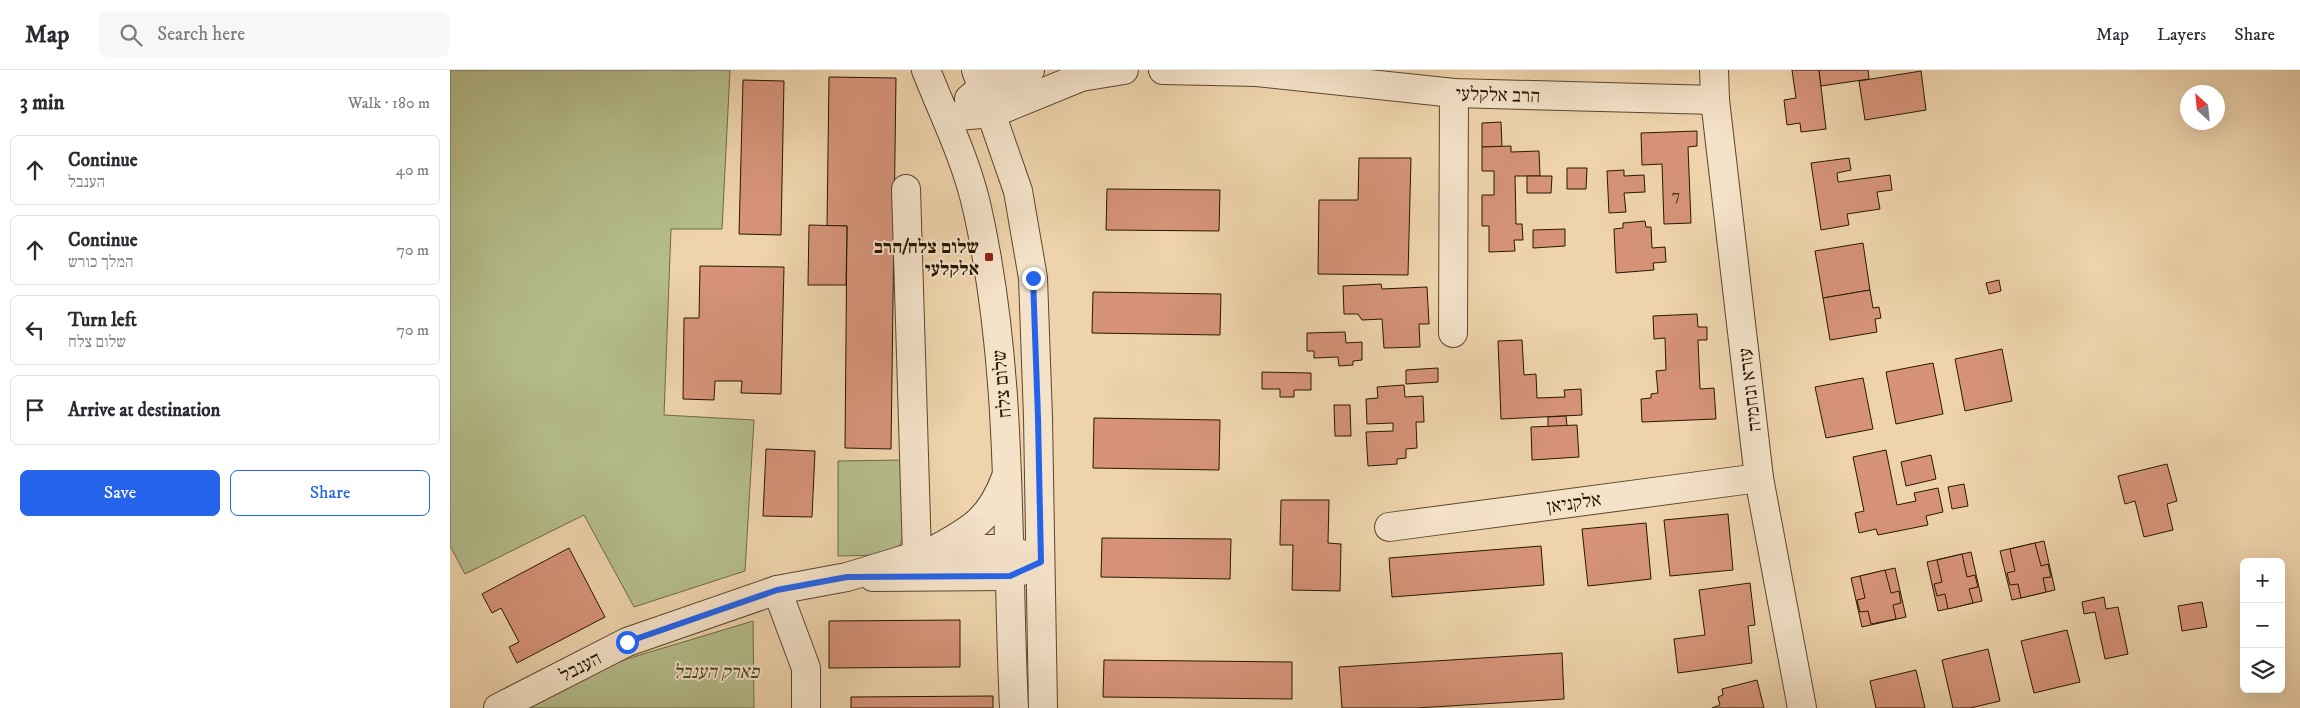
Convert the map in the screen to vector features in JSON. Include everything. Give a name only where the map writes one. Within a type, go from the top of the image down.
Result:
[{"type":"street","name":"שלום צלח","points":[[926,70],[956,140],[977,207],[991,287],[1008,471],[1014,708]]},
{"type":"street","points":[[946,117],[980,79],[1030,70]]},
{"type":"street","points":[[946,117],[992,113],[1081,77],[1124,70]]},
{"type":"street","name":"הרב אלקלעי","points":[[1162,70],[1257,71],[1454,93],[1715,100]]},
{"type":"street","name":"עזרא ונחמיה","points":[[1714,70],[1715,100],[1759,478],[1802,708]]},
{"type":"street","name":"שלום צלח","points":[[980,79],[1018,191],[1033,278],[1038,418],[1043,708]]},
{"type":"street","points":[[1453,333],[1454,93]]},
{"type":"street","points":[[906,189],[924,553]]},
{"type":"street","points":[[847,577],[924,553],[964,534],[984,517],[998,499],[1008,471]]},
{"type":"street","name":"אלקניאן","points":[[1389,527],[1759,478]]},
{"type":"street","points":[[924,553],[1009,549],[1041,562]]},
{"type":"street","points":[[847,577],[1010,576],[1041,562]]},
{"type":"street","name":"הענבל","points":[[498,708],[627,642],[777,590],[847,577]]},
{"type":"street","points":[[777,590],[806,668],[806,708]]},
{"type":"green space","points":[[450,70],[730,70],[722,229],[671,229],[664,415],[754,420],[745,571],[634,607],[584,515],[465,574],[450,546]]},
{"type":"green space","points":[[904,460],[904,534],[900,545],[884,555],[838,556],[838,461]]},
{"type":"green space","name":"פארק הענבל","points":[[753,621],[754,708],[527,708],[610,664]]},
{"type":"building","points":[[1792,70],[1819,70],[1826,129],[1801,132],[1800,123],[1787,125],[1784,100],[1796,98]]},
{"type":"building","points":[[1819,70],[1868,70],[1869,79],[1821,86]]},
{"type":"building","points":[[1921,71],[1926,110],[1865,120],[1859,81]]},
{"type":"building","points":[[829,77],[896,78],[891,449],[845,448],[847,226],[827,226]]},
{"type":"building","points":[[743,80],[784,81],[781,235],[739,234]]},
{"type":"building","points":[[1501,122],[1502,147],[1482,147],[1482,123]]},
{"type":"building","points":[[1697,131],[1697,146],[1688,147],[1691,223],[1664,224],[1662,164],[1642,165],[1641,133]]},
{"type":"building","points":[[1511,146],[1511,152],[1539,151],[1540,176],[1515,176],[1516,224],[1522,224],[1523,240],[1514,240],[1515,251],[1489,252],[1489,226],[1482,226],[1482,195],[1494,195],[1494,171],[1482,171],[1482,147]]},
{"type":"building","points":[[1359,158],[1411,158],[1408,275],[1318,274],[1319,200],[1358,200]]},
{"type":"building","points":[[1849,158],[1851,170],[1837,173],[1838,182],[1890,175],[1892,190],[1877,192],[1880,209],[1847,214],[1849,225],[1821,230],[1811,163]]},
{"type":"building","points":[[1567,168],[1587,168],[1586,189],[1567,189]]},
{"type":"building","points":[[1624,170],[1624,176],[1644,175],[1645,192],[1624,193],[1626,212],[1609,213],[1607,171]]},
{"type":"building","points":[[1527,176],[1552,176],[1551,193],[1527,193]]},
{"type":"building","points":[[1107,189],[1220,190],[1219,231],[1106,230]]},
{"type":"building","points":[[1645,221],[1646,227],[1651,227],[1652,248],[1665,247],[1666,262],[1653,263],[1654,270],[1616,273],[1614,229],[1623,228],[1623,223]]},
{"type":"building","points":[[809,225],[847,226],[846,285],[808,285]]},
{"type":"building","points":[[1565,229],[1565,246],[1533,248],[1533,230]]},
{"type":"building","points":[[1863,243],[1870,290],[1823,298],[1815,251]]},
{"type":"building","points":[[700,266],[784,267],[781,394],[741,393],[742,381],[715,381],[714,400],[683,399],[684,318],[699,318]]},
{"type":"building","points":[[1999,280],[2001,291],[1989,294],[1986,283]]},
{"type":"building","points":[[1381,284],[1382,289],[1427,287],[1429,324],[1419,324],[1420,347],[1384,348],[1382,319],[1362,320],[1358,314],[1344,314],[1343,286]]},
{"type":"building","points":[[1870,290],[1873,308],[1879,307],[1881,318],[1875,319],[1877,332],[1830,340],[1823,298]]},
{"type":"building","points":[[1093,292],[1221,294],[1220,335],[1092,333]]},
{"type":"building","points":[[1697,314],[1698,327],[1707,327],[1707,340],[1698,340],[1700,389],[1714,388],[1716,419],[1642,422],[1641,399],[1651,398],[1651,394],[1658,393],[1656,371],[1666,370],[1665,338],[1654,339],[1653,316]]},
{"type":"building","points":[[1345,332],[1346,343],[1362,342],[1362,360],[1353,361],[1353,365],[1339,366],[1338,357],[1314,358],[1314,351],[1307,351],[1307,333]]},
{"type":"building","points":[[1522,340],[1524,375],[1536,374],[1537,398],[1565,397],[1564,390],[1581,389],[1582,415],[1501,419],[1498,341]]},
{"type":"building","points":[[2002,349],[2012,401],[1965,411],[1955,359]]},
{"type":"building","points":[[1933,363],[1943,414],[1896,424],[1886,372]]},
{"type":"building","points":[[1438,368],[1438,382],[1406,384],[1406,370]]},
{"type":"building","points":[[1262,372],[1311,373],[1311,390],[1294,390],[1294,397],[1280,397],[1280,389],[1262,389]]},
{"type":"building","points":[[1863,378],[1873,429],[1826,438],[1815,387]]},
{"type":"building","points":[[1404,385],[1405,397],[1423,396],[1424,422],[1416,422],[1417,448],[1406,449],[1406,458],[1397,459],[1397,464],[1368,466],[1366,432],[1393,431],[1393,423],[1367,424],[1366,399],[1378,398],[1377,387]]},
{"type":"building","points":[[1334,405],[1350,405],[1351,436],[1335,436]]},
{"type":"building","points":[[1566,416],[1567,426],[1548,427],[1548,417]]},
{"type":"building","points":[[1094,418],[1220,420],[1219,470],[1093,468]]},
{"type":"building","points":[[1577,425],[1579,457],[1532,460],[1531,427]]},
{"type":"building","points":[[766,449],[815,451],[812,517],[763,516]]},
{"type":"building","points":[[1886,450],[1897,505],[1916,501],[1914,493],[1938,488],[1943,512],[1926,516],[1928,525],[1878,535],[1876,529],[1859,533],[1855,513],[1864,511],[1853,457]]},
{"type":"building","points":[[1931,455],[1936,479],[1906,486],[1901,462]]},
{"type":"building","points":[[2167,464],[2177,501],[2167,504],[2173,530],[2144,537],[2135,501],[2125,504],[2118,476]]},
{"type":"building","points":[[1964,484],[1968,506],[1952,509],[1948,487]]},
{"type":"building","points":[[1281,500],[1329,500],[1328,543],[1341,544],[1340,591],[1292,590],[1293,545],[1280,545]]},
{"type":"building","points":[[1728,514],[1733,570],[1670,576],[1664,520]]},
{"type":"building","points":[[1646,523],[1651,579],[1588,586],[1582,529]]},
{"type":"building","points":[[1102,538],[1231,539],[1230,579],[1101,577]]},
{"type":"building","points":[[2044,541],[2055,590],[2012,600],[2000,551]]},
{"type":"building","points":[[2035,543],[2041,566],[2048,564],[2051,577],[2043,578],[2046,592],[2021,598],[2018,584],[2010,585],[2007,573],[2015,571],[2010,549]]},
{"type":"building","points":[[1541,546],[1544,585],[1392,597],[1389,558]]},
{"type":"building","points":[[569,548],[605,617],[517,663],[509,647],[519,642],[501,608],[492,613],[482,594]]},
{"type":"building","points":[[1971,552],[1982,601],[1938,611],[1927,562]]},
{"type":"building","points":[[1962,554],[1967,577],[1975,575],[1978,587],[1969,589],[1973,603],[1948,609],[1945,594],[1937,596],[1934,584],[1942,582],[1937,560]]},
{"type":"building","points":[[1895,568],[1906,617],[1862,627],[1851,578]]},
{"type":"building","points":[[1885,570],[1891,593],[1899,591],[1901,603],[1893,605],[1896,619],[1871,624],[1868,611],[1860,612],[1857,600],[1865,598],[1860,576]]},
{"type":"building","points":[[1750,583],[1755,625],[1748,626],[1752,663],[1678,673],[1674,639],[1705,635],[1699,590]]},
{"type":"building","points":[[2104,597],[2106,609],[2118,607],[2128,654],[2105,659],[2095,612],[2084,614],[2082,602]]},
{"type":"building","points":[[2202,602],[2207,627],[2182,631],[2178,606]]},
{"type":"building","points":[[960,620],[960,667],[829,668],[829,621]]},
{"type":"building","points":[[2067,630],[2080,682],[2034,693],[2021,641]]},
{"type":"building","points":[[1988,649],[2000,701],[1970,708],[1953,708],[1942,660]]},
{"type":"building","points":[[1562,653],[1564,699],[1416,708],[1342,708],[1339,667]]},
{"type":"building","points":[[1104,660],[1292,662],[1292,699],[1103,697]]},
{"type":"building","points":[[1916,670],[1925,708],[1876,708],[1870,681]]},
{"type":"building","points":[[1757,680],[1764,708],[1712,708],[1720,705],[1718,697],[1723,695],[1722,689]]},
{"type":"building","points":[[993,696],[993,708],[851,708],[851,697]]},
{"type":"place","name":"שלום צלח/הרב אלקלעי","points":[[989,257]]},
{"type":"route","points":[[627,642],[777,590],[847,577],[1010,576],[1041,562],[1033,278]]}]
